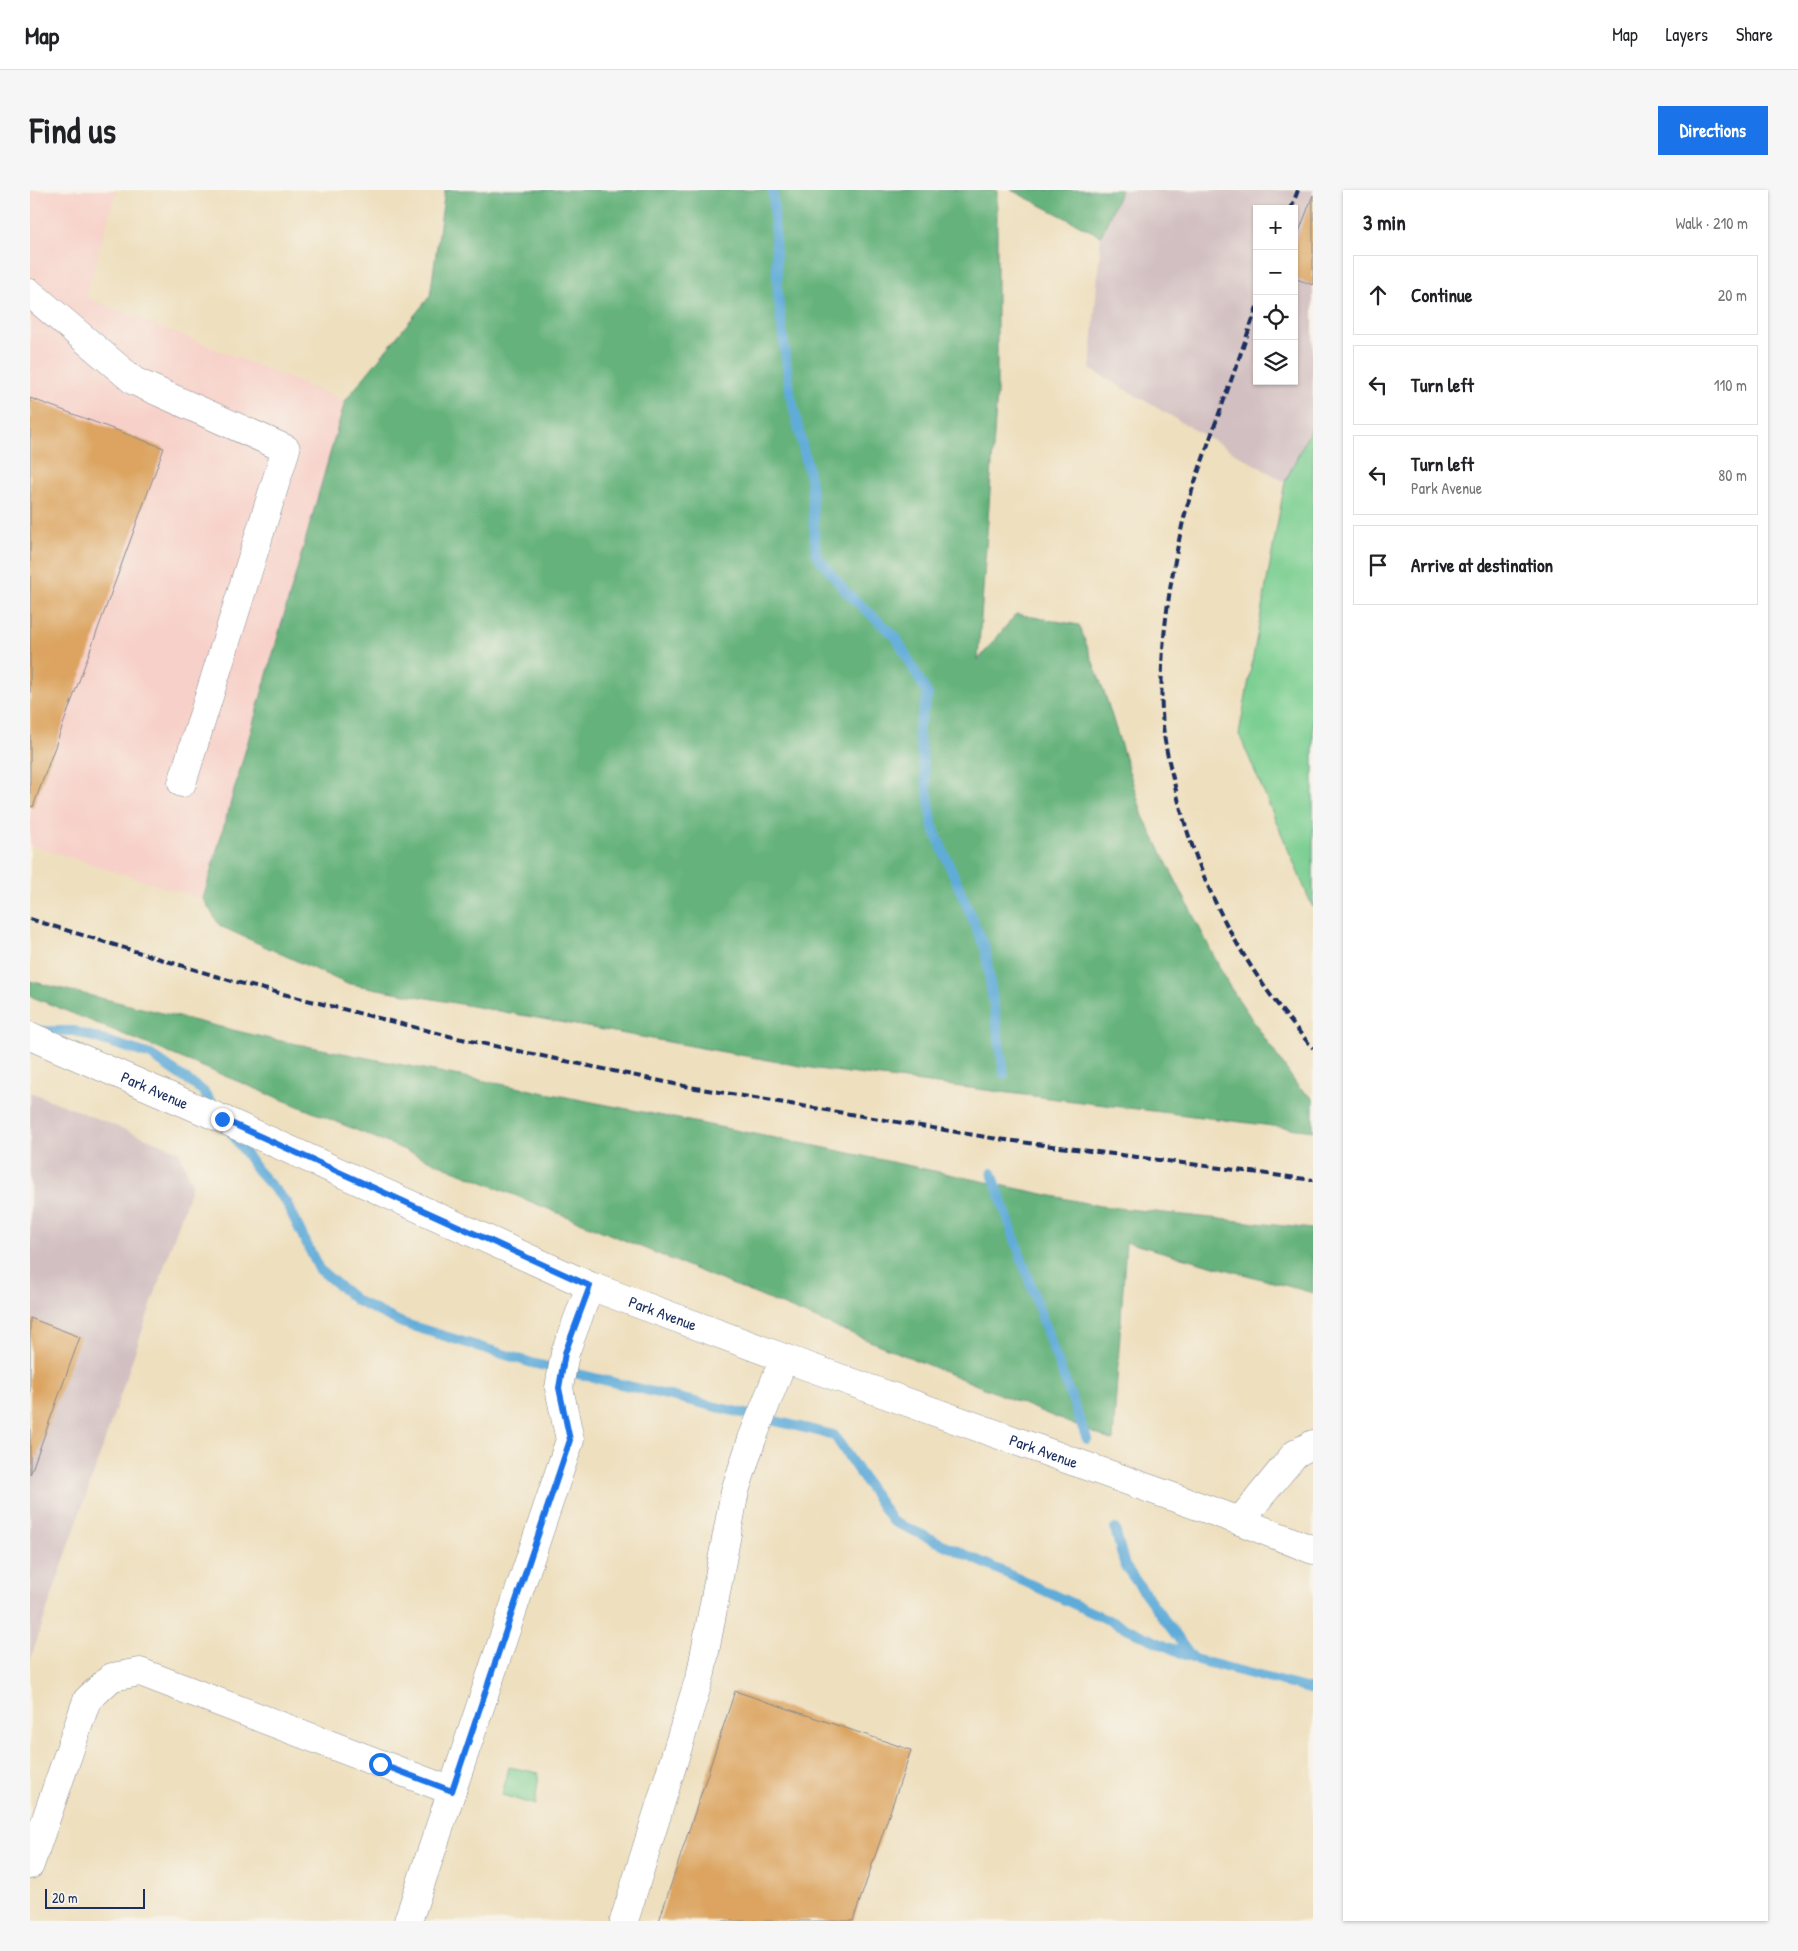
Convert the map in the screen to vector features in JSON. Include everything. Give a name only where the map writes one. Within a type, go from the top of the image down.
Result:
[{"type":"street","points":[[30,294],[134,381],[286,449],[182,783]]},
{"type":"street","name":"Park Avenue","points":[[30,1036],[231,1123],[590,1286],[784,1358],[1240,1521],[1313,1550]]},
{"type":"street","points":[[408,1921],[570,1440],[559,1388],[565,1353],[590,1286]]},
{"type":"street","points":[[624,1921],[701,1674],[736,1491],[752,1439],[784,1358]]},
{"type":"street","points":[[1240,1521],[1295,1454],[1313,1444]]},
{"type":"street","points":[[30,1865],[87,1700],[112,1677],[140,1672],[452,1791]]},
{"type":"shaded area","points":[[30,190],[116,190],[86,297],[345,401],[203,899],[30,845]]},
{"type":"shaded area","points":[[1121,190],[1313,190],[1313,425],[1285,482],[1090,369],[1101,236]]},
{"type":"shaded area","points":[[30,1092],[179,1151],[192,1185],[30,1660]]},
{"type":"green space","points":[[445,190],[997,190],[997,393],[978,660],[1016,614],[1079,625],[1105,694],[1143,816],[1228,984],[1299,1088],[1313,1098],[1313,1131],[817,1069],[345,983],[220,926],[203,899],[345,401],[430,296]]},
{"type":"green space","points":[[1011,190],[1121,190],[1101,236]]},
{"type":"green space","points":[[1313,425],[1313,908],[1239,734],[1285,482]]},
{"type":"green space","points":[[30,981],[266,1038],[816,1146],[1100,1206],[1313,1229],[1313,1293],[1126,1242],[1113,1441],[30,996]]},
{"type":"green space","points":[[509,1767],[539,1773],[535,1805],[502,1795]]},
{"type":"building","points":[[1313,195],[1313,285],[1298,279],[1298,234]]},
{"type":"building","points":[[30,398],[164,448],[33,807],[30,806]]},
{"type":"building","points":[[30,1318],[80,1337],[30,1475]]},
{"type":"building","points":[[735,1691],[911,1750],[853,1921],[659,1921]]},
{"type":"waterway","points":[[773,190],[778,296],[790,392],[811,482],[816,554],[845,591],[896,637],[928,695],[918,729],[933,827],[985,948],[1004,1074]]},
{"type":"waterway","points":[[41,1031],[74,1031],[151,1055],[203,1091],[215,1108]]},
{"type":"waterway","points":[[230,1131],[257,1170],[286,1202],[319,1269],[357,1301],[402,1323],[532,1363],[834,1435],[892,1521],[1194,1659],[1313,1690]]},
{"type":"waterway","points":[[992,1173],[1053,1349],[1087,1439]]},
{"type":"waterway","points":[[1115,1529],[1125,1566],[1192,1657]]},
{"type":"railway","points":[[1292,205],[1298,190]]},
{"type":"railway","points":[[1253,318],[1197,476],[1182,526],[1166,618],[1161,689],[1163,721],[1168,756],[1184,820],[1210,890],[1226,924],[1265,988],[1313,1048]]},
{"type":"railway","points":[[30,919],[232,981],[457,1038],[684,1086],[998,1139],[1313,1180]]},
{"type":"route","points":[[222,1119],[590,1286],[565,1353],[559,1388],[570,1440],[452,1791],[380,1764]]}]
